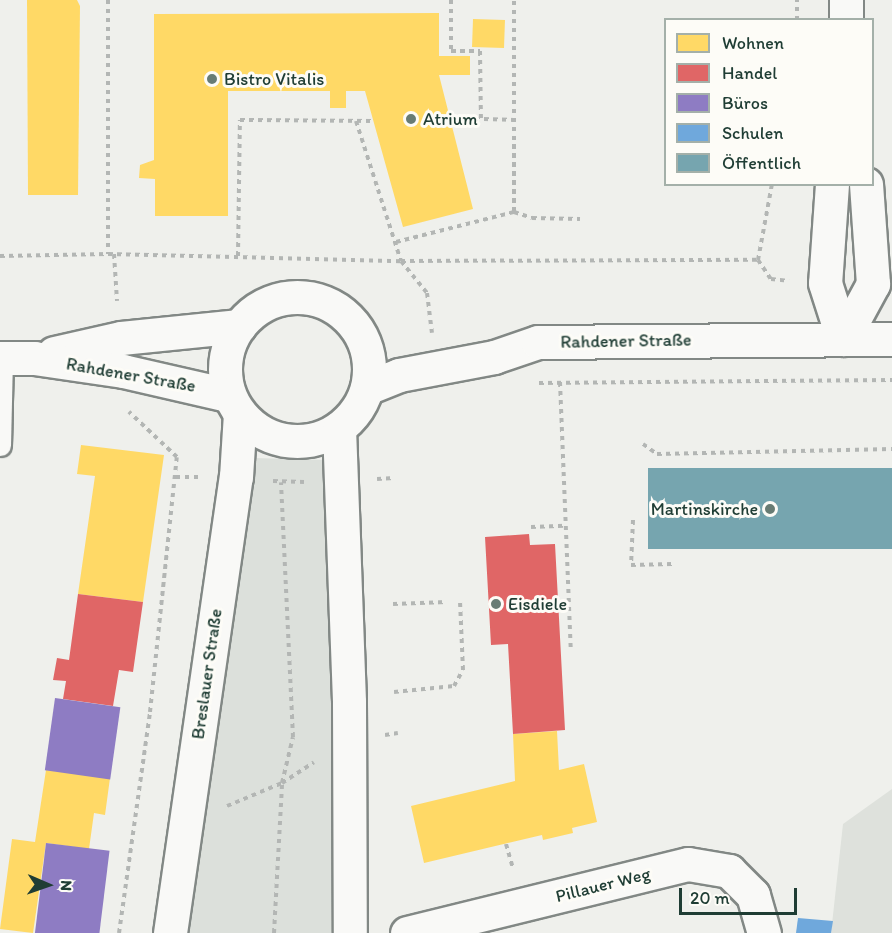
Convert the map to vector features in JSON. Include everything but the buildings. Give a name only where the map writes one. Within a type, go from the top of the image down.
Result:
[{"type":"street","points":[[846,0],[846,18]]},
{"type":"street","points":[[832,186],[825,283],[843,339]]},
{"type":"street","points":[[843,339],[873,285],[866,186]]},
{"type":"street","points":[[302,296],[325,302],[346,315],[361,336],[369,361],[367,388],[357,410],[339,428],[314,440],[287,441],[261,432],[234,404],[224,371],[227,347],[239,326],[256,309],[278,299],[302,296]]},
{"type":"street","name":"Rahdener Straße","points":[[12,358],[120,338],[239,326]]},
{"type":"street","name":"Rahdener Straße","points":[[367,388],[433,366],[494,357],[538,342],[892,339]]},
{"type":"street","name":"Rahdener Straße","points":[[12,358],[123,371],[234,404]]},
{"type":"street","name":"Breslauer Straße","points":[[170,933],[236,477],[234,404]]},
{"type":"street","points":[[339,428],[349,702],[350,933]]},
{"type":"street","name":"Pillauer Weg","points":[[407,933],[688,864],[729,872],[753,895],[764,933]]},
{"type":"lane","points":[[0,445],[12,358]]},
{"type":"path","points":[[108,0],[108,254]]},
{"type":"path","points":[[451,0],[452,51],[480,51],[481,119]]},
{"type":"path","points":[[514,0],[514,212]]},
{"type":"path","points":[[797,0],[797,18]]},
{"type":"path","points":[[448,118],[514,120]]},
{"type":"path","points":[[238,256],[240,120],[373,121]]},
{"type":"path","points":[[356,121],[401,261],[427,293],[433,366]]},
{"type":"path","points":[[0,256],[114,254],[401,261],[759,260],[772,186]]},
{"type":"path","points":[[396,242],[514,212],[532,218],[580,219]]},
{"type":"path","points":[[114,254],[120,338]]},
{"type":"path","points":[[536,384],[892,380]]},
{"type":"path","points":[[560,382],[571,651]]},
{"type":"path","points":[[119,933],[177,457],[123,407]]},
{"type":"path","points":[[643,444],[657,454],[892,449]]},
{"type":"path","points":[[176,477],[236,477],[280,482],[342,483],[394,478]]},
{"type":"path","points":[[274,933],[282,783],[293,737],[280,482]]},
{"type":"path","points":[[633,520],[629,540],[631,565],[672,564]]},
{"type":"path","points":[[531,527],[565,526]]},
{"type":"path","points":[[394,692],[454,686],[463,670],[460,601]]},
{"type":"path","points":[[393,604],[447,602]]},
{"type":"shaded area","points":[[254,458],[328,460],[337,933],[188,933]]},
{"type":"shaded area","points":[[892,789],[892,933],[831,933],[843,824]]},
{"type":"place","name":"Bistro Vitalis","points":[[212,79]]},
{"type":"place","name":"Atrium","points":[[411,119]]},
{"type":"place","name":"Martinskirche","points":[[770,509]]},
{"type":"place","name":"Eisdiele","points":[[496,604]]}]
